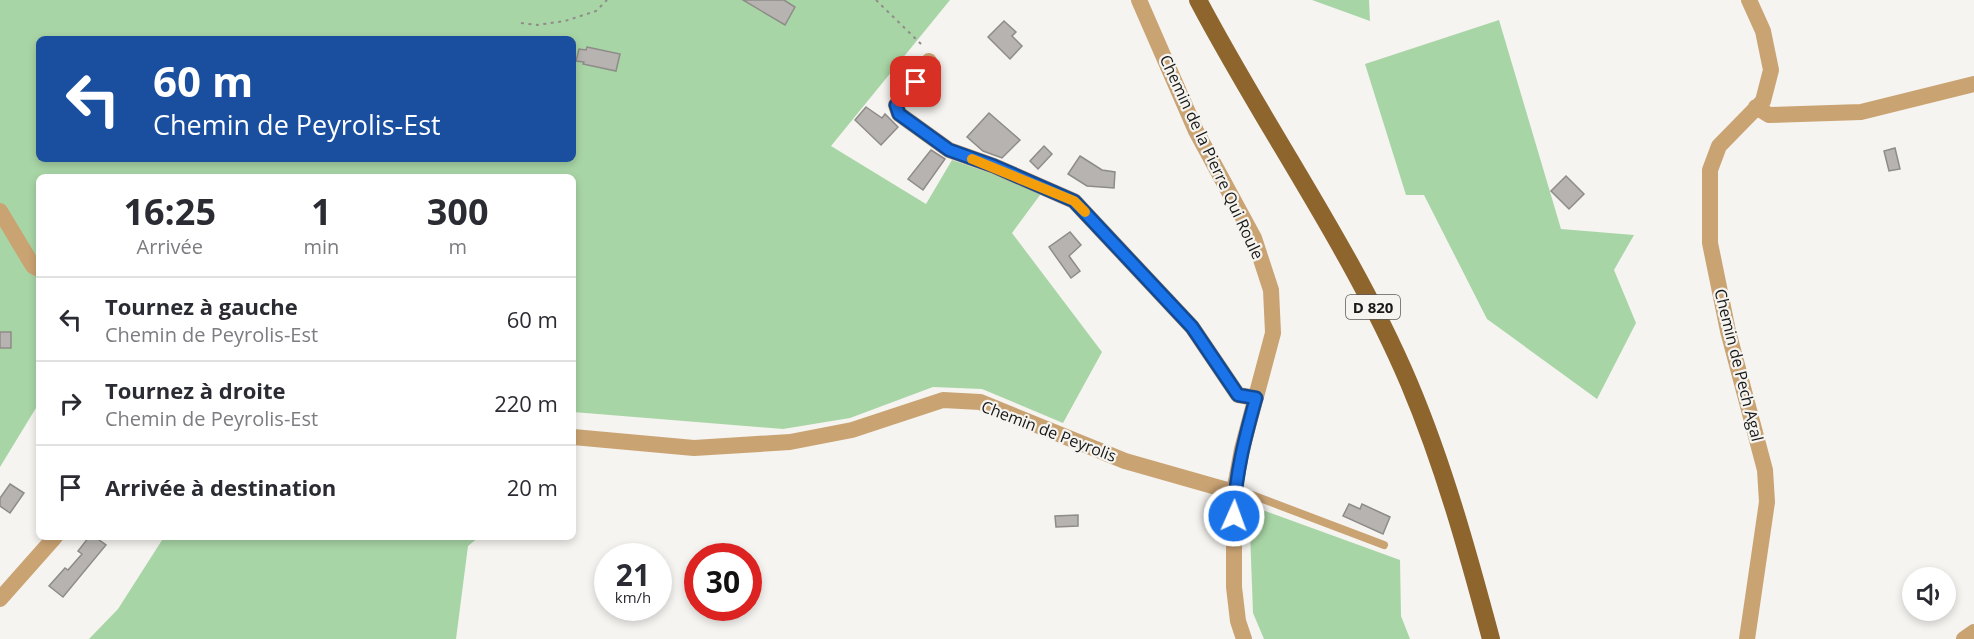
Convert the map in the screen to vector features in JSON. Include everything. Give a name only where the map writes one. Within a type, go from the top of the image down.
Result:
[{"type":"main road","name":"D 820","points":[[1198,0],[1229,59],[1328,225],[1372,305],[1409,382],[1440,464],[1468,553],[1491,639]]},
{"type":"street","name":"Chemin de la Pierre Qui Roule","points":[[1139,0],[1196,131],[1254,238],[1271,290],[1273,333],[1242,448],[1234,492]]},
{"type":"street","name":"Chemin de Pech Agal","points":[[1747,639],[1767,502],[1765,470],[1728,331],[1710,243],[1710,170],[1719,146],[1762,101],[1771,70],[1763,31],[1749,0]]},
{"type":"street","points":[[930,61],[925,74],[896,105],[899,114],[949,150],[994,166],[1074,201],[1192,327],[1238,395],[1256,398]]},
{"type":"street","points":[[1756,107],[1769,115],[1861,112],[1974,84]]},
{"type":"street","points":[[0,211],[36,268]]},
{"type":"street","name":"Chemin de Peyrolis","points":[[576,436],[694,448],[790,442],[852,430],[943,400],[980,402],[1125,461],[1234,492]]},
{"type":"street","points":[[1234,492],[1234,587],[1238,621],[1244,639]]},
{"type":"street","points":[[0,599],[52,540]]},
{"type":"street","points":[[1964,639],[1974,632]]},
{"type":"lane","points":[[1234,492],[1252,495],[1384,545]]},
{"type":"path","points":[[521,23],[537,25],[565,21],[596,11],[607,0]]},
{"type":"path","points":[[876,0],[924,46],[930,61]]},
{"type":"green space","points":[[0,0],[950,0],[831,146],[926,204],[952,160],[1043,191],[1012,233],[1102,352],[1063,423],[982,389],[933,387],[850,418],[783,429],[576,412],[576,174],[36,174],[36,408],[0,467]]},
{"type":"green space","points":[[1312,0],[1369,0],[1370,21]]},
{"type":"green space","points":[[1499,20],[1561,229],[1634,235],[1614,270],[1636,323],[1597,399],[1487,319],[1424,195],[1406,195],[1365,64]]},
{"type":"green space","points":[[1249,505],[1400,560],[1401,616],[1410,639],[1264,639],[1253,613]]},
{"type":"green space","points":[[162,540],[475,540],[468,546],[456,639],[89,639],[118,609]]},
{"type":"building","points":[[743,0],[784,0],[795,7],[785,25]]},
{"type":"building","points":[[1004,21],[1016,32],[1012,36],[1022,46],[1010,59],[988,37]]},
{"type":"building","points":[[587,47],[620,54],[616,71],[576,61],[579,49],[586,50]]},
{"type":"building","points":[[866,107],[882,118],[885,114],[898,127],[881,145],[855,120]]},
{"type":"building","points":[[989,113],[1020,140],[1002,158],[983,151],[967,137]]},
{"type":"building","points":[[1044,146],[1052,154],[1038,169],[1030,161]]},
{"type":"building","points":[[1895,148],[1900,169],[1889,171],[1884,151]]},
{"type":"building","points":[[931,150],[945,159],[923,190],[908,179]]},
{"type":"building","points":[[1080,156],[1102,170],[1115,172],[1114,188],[1087,186],[1068,174]]},
{"type":"building","points":[[1566,176],[1584,194],[1569,209],[1551,191]]},
{"type":"building","points":[[1070,232],[1081,245],[1069,256],[1080,271],[1071,278],[1049,247]]},
{"type":"building","points":[[0,332],[11,332],[11,348],[0,348]]},
{"type":"building","points":[[10,484],[24,493],[10,513],[0,506],[0,498]]},
{"type":"building","points":[[1349,504],[1360,509],[1362,504],[1390,517],[1383,534],[1343,516]]},
{"type":"building","points":[[1078,515],[1078,526],[1056,527],[1055,516]]},
{"type":"building","points":[[87,540],[99,540],[106,545],[63,597],[49,586],[82,554],[78,551]]},
{"type":"slow traffic","points":[[972,159],[994,166],[1074,201],[1085,212]]},
{"type":"route","points":[[916,82],[896,105],[899,114],[949,150],[994,166],[1074,201],[1192,327],[1238,395],[1256,398],[1242,448],[1234,492],[1234,516]]}]
